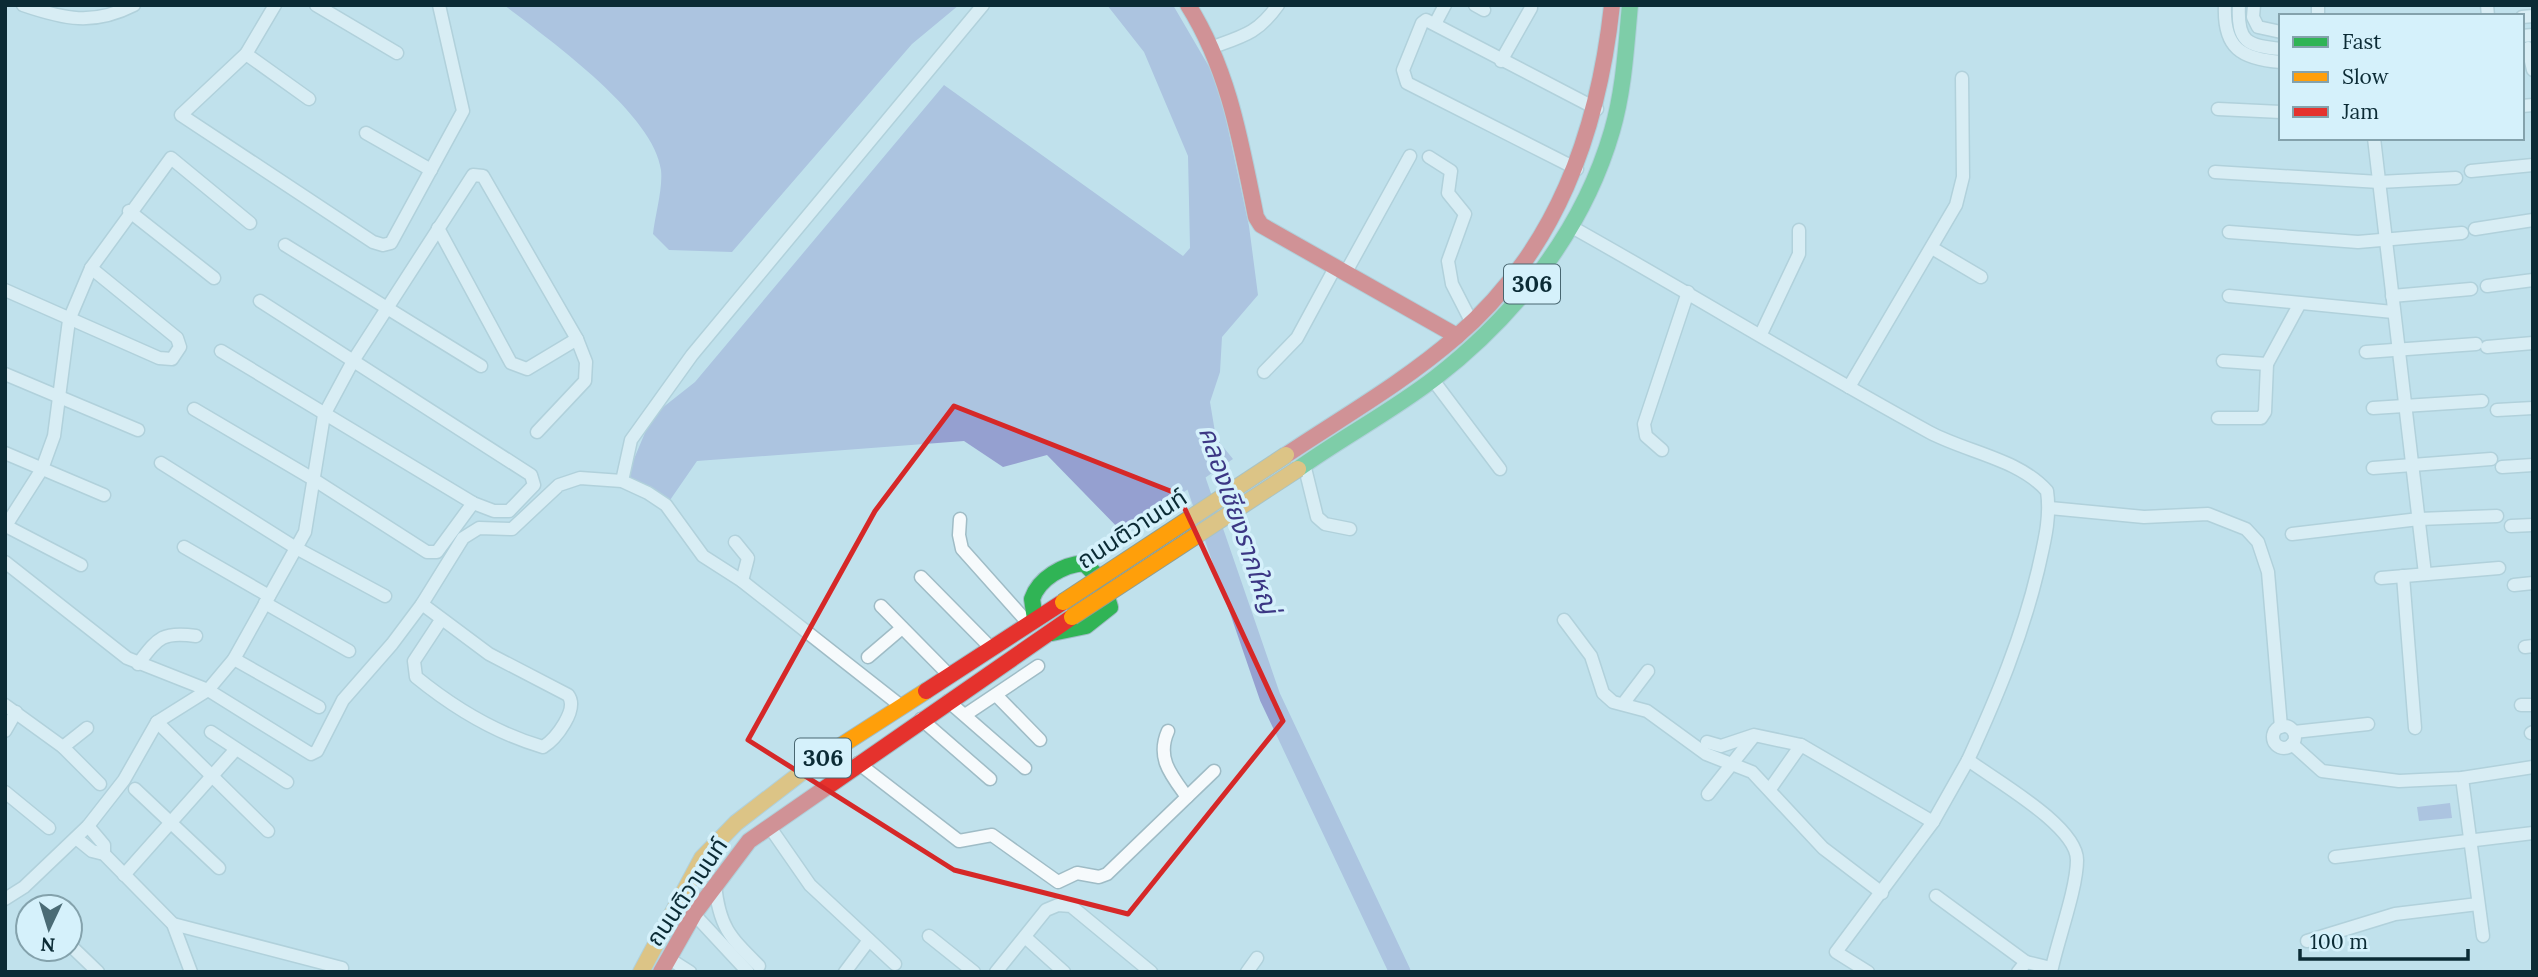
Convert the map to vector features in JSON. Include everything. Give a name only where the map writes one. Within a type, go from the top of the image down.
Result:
[{"type":"main road","points":[[1188,5],[1213,47],[1233,106],[1256,217],[1261,225],[1457,336]]},
{"type":"main road","name":"ถนนติวานนท์","points":[[641,972],[696,868],[730,828],[814,763],[1286,454],[1472,323],[1529,256],[1577,169],[1597,109],[1612,5]]},
{"type":"main road","name":"ถนนติวานนท์","points":[[665,965],[694,914],[749,841],[858,762],[1045,634],[1433,380],[1487,334],[1511,309],[1570,226],[1596,174],[1611,134],[1625,64],[1630,5]]},
{"type":"main road","points":[[1032,621],[1031,603],[1036,589],[1045,580],[1068,567],[1084,563],[1102,581],[1111,601],[1110,607],[1086,626],[1045,634]]},
{"type":"street","points":[[23,5],[56,17],[97,20],[134,5]]},
{"type":"street","points":[[275,5],[246,54],[181,115],[373,242],[383,245],[391,243],[463,111],[439,5]]},
{"type":"street","points":[[316,5],[397,53]]},
{"type":"street","points":[[622,481],[632,440],[692,355],[983,5]]},
{"type":"street","points":[[1213,47],[1253,33],[1264,24],[1278,5]]},
{"type":"street","points":[[1435,24],[1444,5]]},
{"type":"street","points":[[2225,5],[2226,31],[2236,48],[2255,60],[2279,62]]},
{"type":"street","points":[[2239,5],[2239,29],[2246,41],[2260,48],[2279,49]]},
{"type":"street","points":[[2254,5],[2253,17],[2258,27],[2279,32]]},
{"type":"street","points":[[1501,61],[1531,8]]},
{"type":"street","points":[[1577,169],[1407,83],[1403,70],[1422,23],[1426,20],[1597,109]]},
{"type":"street","points":[[2533,35],[2526,45],[2533,70]]},
{"type":"street","points":[[246,54],[309,99]]},
{"type":"street","points":[[1849,387],[1956,205],[1963,177],[1962,78]]},
{"type":"street","points":[[2218,108],[2279,112]]},
{"type":"street","points":[[366,132],[431,170]]},
{"type":"street","points":[[2374,140],[2426,574]]},
{"type":"street","points":[[1264,372],[1297,338],[1410,156]]},
{"type":"street","points":[[1429,157],[1451,171],[1448,194],[1465,214],[1448,261],[1452,284],[1472,323]]},
{"type":"street","points":[[81,565],[6,526],[42,470],[54,436],[61,399],[69,320],[91,268],[129,211],[159,177],[171,158],[250,223]]},
{"type":"street","points":[[2471,171],[2533,165]]},
{"type":"street","points":[[2215,172],[2379,182],[2456,178]]},
{"type":"street","points":[[38,893],[76,838],[124,780],[157,723],[208,690],[234,659],[305,532],[324,415],[353,361],[472,175],[483,176],[577,339],[586,362],[585,381],[537,432]]},
{"type":"street","points":[[129,211],[214,278]]},
{"type":"street","points":[[2475,229],[2533,220]]},
{"type":"street","points":[[1570,226],[1933,434],[2039,482],[2047,491],[2050,508],[2026,621],[1997,696],[1968,760],[1933,822],[1836,952],[1868,972]]},
{"type":"street","points":[[438,228],[511,363],[527,369],[577,339]]},
{"type":"street","points":[[1761,334],[1799,254],[1799,230]]},
{"type":"street","points":[[2228,232],[2358,242],[2462,233]]},
{"type":"street","points":[[285,245],[481,366]]},
{"type":"street","points":[[1932,248],[1981,277]]},
{"type":"street","points":[[5,289],[69,320],[166,360],[172,359],[180,348],[177,338],[91,268]]},
{"type":"street","points":[[2487,286],[2533,280]]},
{"type":"street","points":[[2392,296],[2471,289]]},
{"type":"street","points":[[1662,450],[1646,436],[1644,424],[1688,292]]},
{"type":"street","points":[[2229,296],[2393,312]]},
{"type":"street","points":[[220,351],[473,503],[494,511],[509,511],[534,485],[534,480],[260,301]]},
{"type":"street","points":[[2218,418],[2261,418],[2265,412],[2267,364],[2300,305]]},
{"type":"street","points":[[2366,352],[2533,343]]},
{"type":"street","points":[[2223,361],[2267,364]]},
{"type":"street","points":[[5,374],[138,430]]},
{"type":"street","points":[[1433,380],[1500,470]]},
{"type":"street","points":[[2373,408],[2483,401]]},
{"type":"street","points":[[2497,410],[2533,408]]},
{"type":"street","points":[[194,409],[432,554],[437,552],[473,503]]},
{"type":"street","points":[[5,453],[104,495]]},
{"type":"street","points":[[2373,468],[2491,459]]},
{"type":"street","points":[[161,463],[296,548],[385,596]]},
{"type":"street","points":[[2502,467],[2533,465]]},
{"type":"street","points":[[1301,467],[1318,517],[1325,524],[1350,529]]},
{"type":"street","points":[[5,562],[85,626],[138,664],[208,690],[311,754],[317,751],[343,700],[392,644],[471,530],[512,529],[559,485],[580,478],[622,481],[666,505],[703,556],[743,581],[901,706]]},
{"type":"street","points":[[2050,508],[2144,517],[2208,514],[2246,528],[2258,542],[2268,572],[2289,734],[2310,764],[2335,774],[2399,781],[2462,778],[2533,767]]},
{"type":"street","points":[[2292,534],[2419,519],[2497,516]]},
{"type":"street","points":[[960,519],[962,549],[1032,621]]},
{"type":"street","points":[[2511,526],[2533,525]]},
{"type":"street","points":[[736,542],[748,558],[743,581]]},
{"type":"street","points":[[184,547],[349,651]]},
{"type":"street","points":[[2381,578],[2498,568]]},
{"type":"street","points":[[2403,576],[2415,728]]},
{"type":"street","points":[[921,577],[991,648]]},
{"type":"street","points":[[2514,585],[2533,583]]},
{"type":"street","points":[[422,604],[489,654],[568,695],[573,701],[573,708],[550,743],[542,747],[486,725],[448,703],[416,677],[414,660],[441,620]]},
{"type":"street","points":[[881,606],[949,675]]},
{"type":"street","points":[[1564,620],[1591,656],[1603,693],[1613,702],[1647,711],[1706,754],[1752,772],[1823,848],[1882,893]]},
{"type":"street","points":[[868,657],[902,628]]},
{"type":"street","points":[[138,664],[156,640],[172,632],[196,636]]},
{"type":"street","points":[[234,659],[319,708]]},
{"type":"street","points":[[965,715],[1038,666]]},
{"type":"street","points":[[1623,704],[1648,671]]},
{"type":"street","points":[[996,695],[1040,740]]},
{"type":"street","points":[[948,701],[1025,768]]},
{"type":"street","points":[[5,731],[11,709],[63,747],[100,783]]},
{"type":"street","points":[[921,719],[990,779]]},
{"type":"street","points":[[157,723],[268,831]]},
{"type":"street","points":[[2289,734],[2368,724]]},
{"type":"street","points":[[63,747],[87,728]]},
{"type":"street","points":[[1168,731],[1163,742],[1166,767],[1187,797]]},
{"type":"street","points":[[211,732],[288,782]]},
{"type":"street","points":[[1707,742],[1721,746],[1754,735],[1801,745],[1933,822]]},
{"type":"street","points":[[1708,794],[1754,735]]},
{"type":"street","points":[[1770,789],[1801,745]]},
{"type":"street","points":[[124,875],[236,749]]},
{"type":"street","points":[[1936,896],[2022,967],[2051,970],[2075,872],[2075,846],[2059,826],[1968,760]]},
{"type":"street","points":[[858,762],[959,841],[992,835],[1058,882],[1077,873],[1099,877],[1107,874],[1214,771]]},
{"type":"street","points":[[2462,778],[2483,936]]},
{"type":"street","points":[[135,789],[219,868]]},
{"type":"street","points":[[5,792],[49,828]]},
{"type":"street","points":[[88,826],[104,845],[104,854]]},
{"type":"street","points":[[769,826],[810,885],[895,964]]},
{"type":"street","points":[[2335,858],[2533,833]]},
{"type":"street","points":[[76,838],[92,851],[104,854],[173,924],[191,972]]},
{"type":"street","points":[[715,884],[721,922],[736,952]]},
{"type":"street","points":[[2307,941],[2395,915],[2478,904]]},
{"type":"street","points":[[996,972],[1046,910],[1058,905],[1071,906],[1151,972]]},
{"type":"street","points":[[694,914],[759,970]]},
{"type":"street","points":[[173,924],[342,968]]},
{"type":"street","points":[[929,936],[974,972]]},
{"type":"street","points":[[1025,937],[1064,972]]},
{"type":"street","points":[[845,972],[869,940]]},
{"type":"street","points":[[84,958],[98,972]]},
{"type":"street","points":[[1247,972],[1258,958]]},
{"type":"street","points":[[665,965],[690,972]]},
{"type":"highlighted area","points":[[954,406],[1178,494],[1283,721],[1128,914],[954,870],[748,740],[875,511]]},
{"type":"water","points":[[504,5],[959,5],[912,44],[732,252],[669,250],[653,234],[661,170],[654,148],[640,125],[596,79]]},
{"type":"water","points":[[1107,5],[1173,5],[1218,82],[1249,226],[1258,295],[1222,337],[1220,372],[1210,402],[1216,438],[1233,459],[1123,533],[1047,455],[1003,467],[964,441],[697,461],[668,503],[626,478],[652,416],[695,382],[944,85],[1183,256],[1190,248],[1188,156],[1144,52]]},
{"type":"water","points":[[2450,803],[2452,818],[2419,821],[2417,807]]},
{"type":"waterway","name":"คลองเชียงรากใหญ่","points":[[1187,456],[1270,697],[1400,972]]},
{"type":"traffic: fast","points":[[1298,469],[1435,378],[1493,327],[1543,268],[1584,203],[1612,131],[1622,84],[1630,5]]},
{"type":"traffic: fast","points":[[1035,619],[1032,599],[1040,585],[1060,570],[1084,563],[1102,581],[1110,607],[1086,626],[1052,633]]},
{"type":"traffic: slow","points":[[1063,602],[1286,455]]},
{"type":"traffic: slow","points":[[1072,617],[1298,469]]},
{"type":"traffic: slow","points":[[641,972],[702,858],[736,823],[814,763],[926,691]]},
{"type":"traffic: jam","points":[[1188,5],[1224,81],[1239,135],[1256,217],[1261,225],[1457,336]]},
{"type":"traffic: jam","points":[[1286,455],[1436,353],[1491,303],[1521,267],[1546,228],[1583,144],[1596,99],[1612,5]]},
{"type":"traffic: jam","points":[[926,691],[1063,602]]},
{"type":"traffic: jam","points":[[661,972],[694,914],[749,841],[1072,617]]}]
